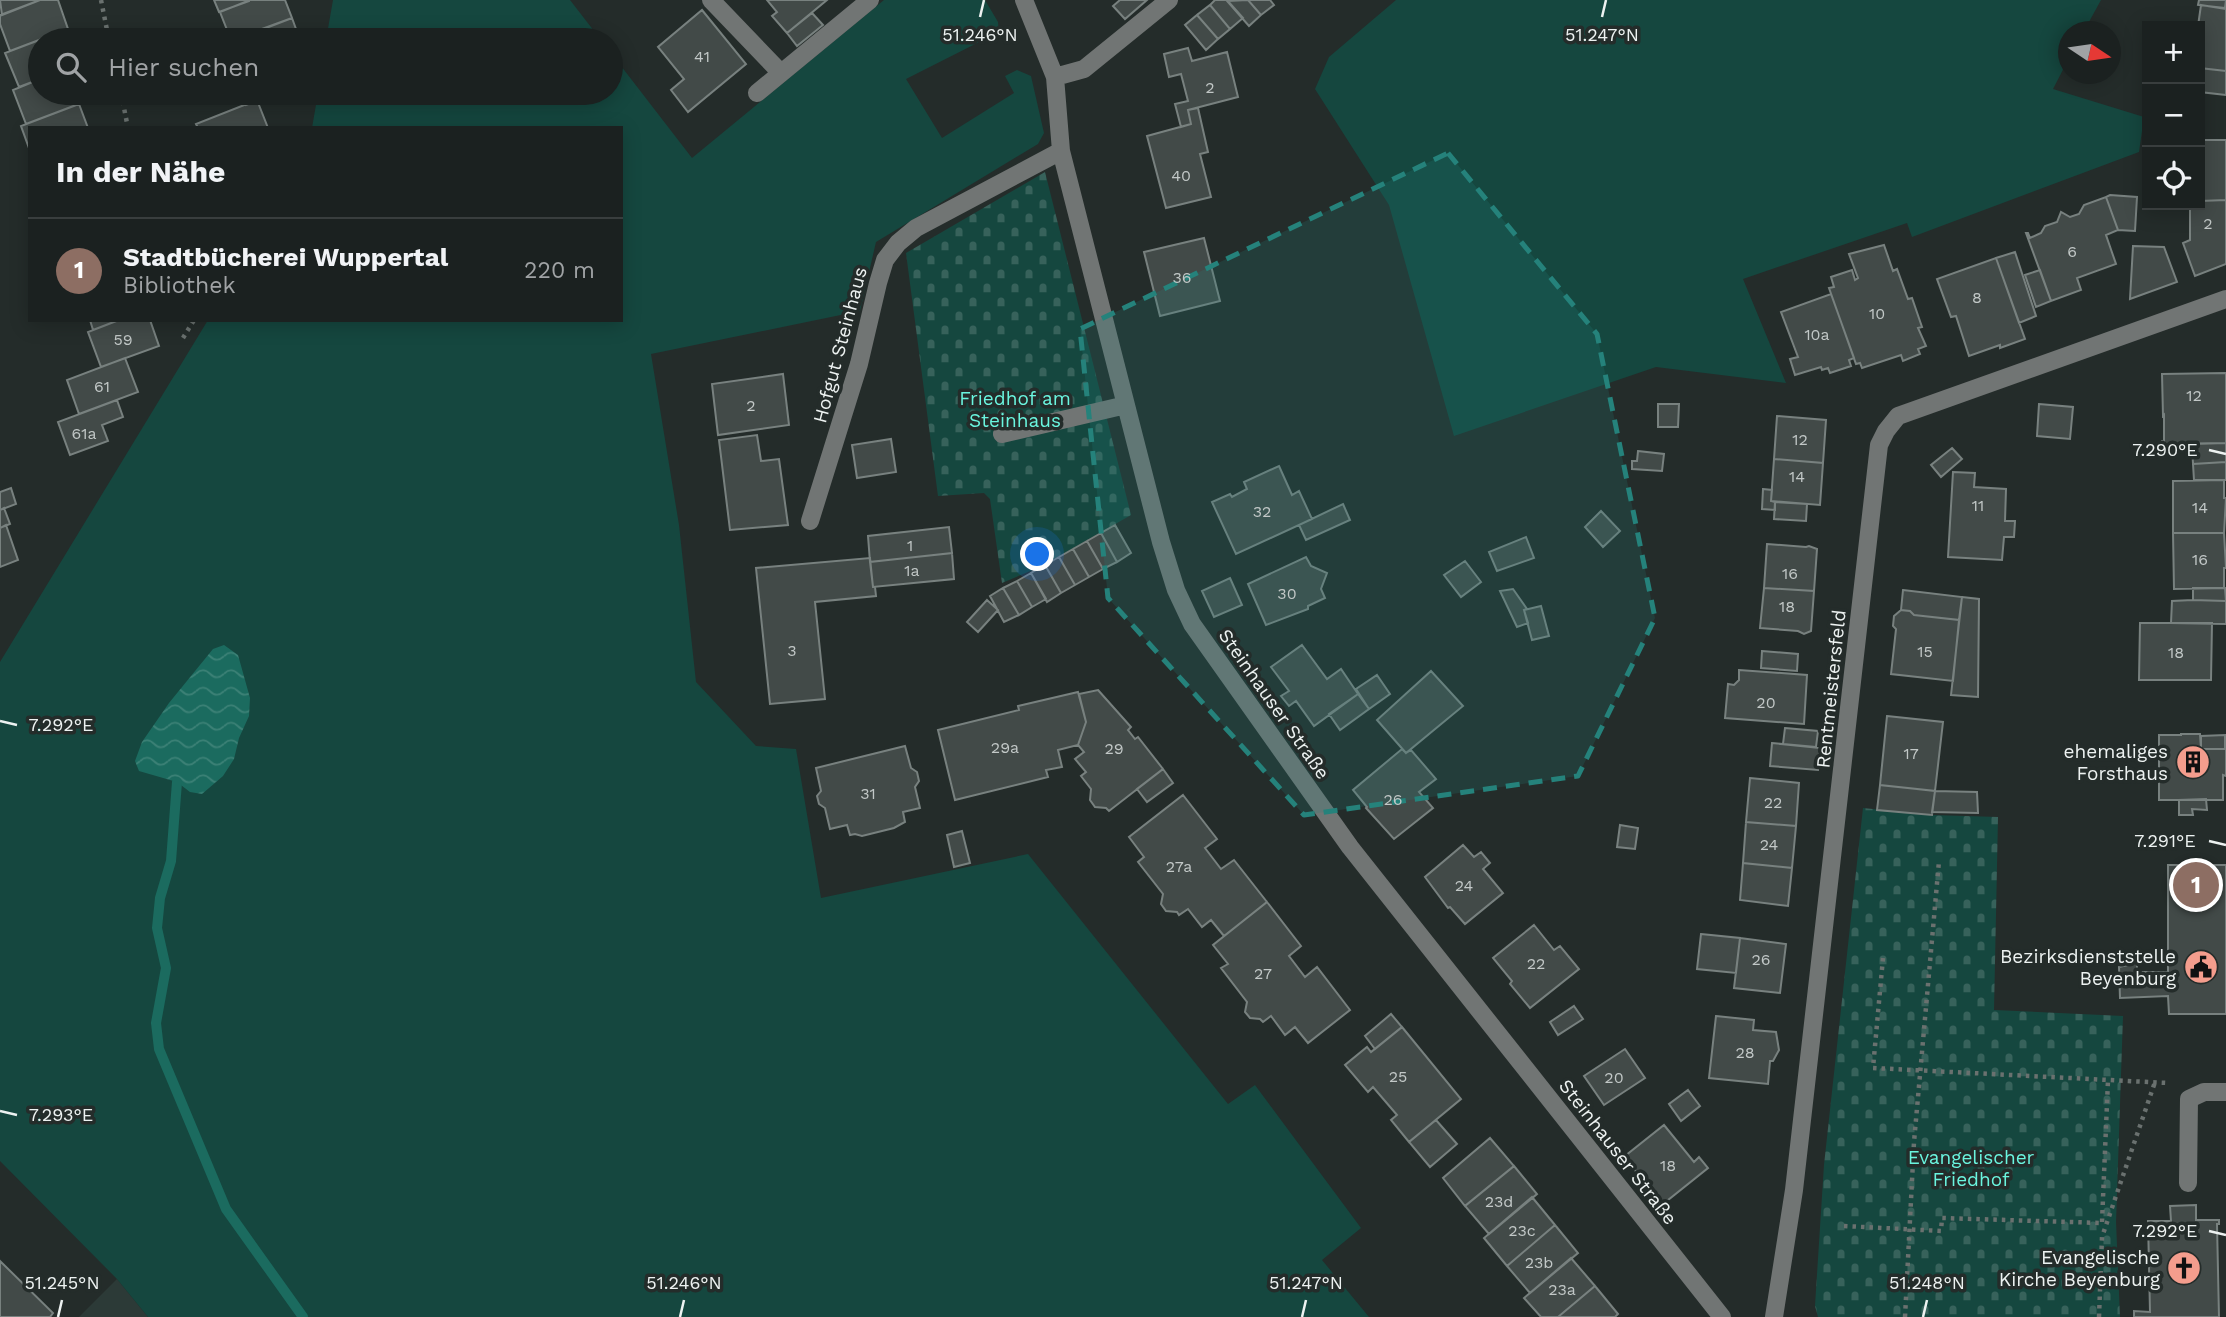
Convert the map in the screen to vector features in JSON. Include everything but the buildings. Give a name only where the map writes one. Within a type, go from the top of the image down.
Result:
[{"type":"street","points":[[711,0],[781,73]]},
{"type":"street","points":[[757,93],[870,0]]},
{"type":"street","name":"Steinhauser Straße","points":[[1024,0],[1055,77],[1061,151],[1161,542],[1176,590],[1192,624],[1350,848],[1722,1317]]},
{"type":"street","points":[[1055,77],[1084,69],[1169,0]]},
{"type":"street","name":"Hofgut Steinhaus","points":[[810,521],[859,364],[885,260],[898,243],[916,228],[1061,151]]},
{"type":"street","name":"Rentmeistersfeld","points":[[1774,1317],[1794,1190],[1879,445],[1885,431],[1898,416],[2226,299]]},
{"type":"street","points":[[1002,434],[1126,405]]},
{"type":"street","points":[[2188,1184],[2189,1100],[2204,1092],[2226,1093]]},
{"type":"path","points":[[100,0],[106,28]]},
{"type":"path","points":[[123,105],[128,126]]},
{"type":"path","points":[[183,338],[193,322]]},
{"type":"path","points":[[1905,1317],[1920,1070],[1939,861]]},
{"type":"path","points":[[1883,958],[1873,1068],[2134,1081]]},
{"type":"path","points":[[2099,1317],[2108,1080]]},
{"type":"path","points":[[2102,1237],[2155,1082]]},
{"type":"path","points":[[1844,1226],[1941,1231],[1942,1218],[2102,1223]]},
{"type":"highlighted area","points":[[1448,153],[1597,334],[1655,618],[1578,776],[1304,815],[1108,598],[1080,329]]},
{"type":"shaded area","points":[[117,1279],[148,1317],[79,1317]]},
{"type":"green space","points":[[333,0],[570,0],[592,28],[328,28]]},
{"type":"green space","points":[[884,0],[985,0],[998,22],[999,32],[906,79],[942,138],[1014,93],[1005,76],[1017,70],[1031,76],[1044,133],[1038,144],[876,242],[860,311],[651,354],[679,525],[696,682],[756,746],[796,749],[821,898],[1028,854],[1228,1104],[1255,1085],[1361,1228],[1322,1260],[1369,1317],[148,1317],[117,1279],[0,1161],[0,662],[207,322],[623,322],[623,126],[312,126],[316,105],[623,105],[623,69],[692,158]]},
{"type":"green space","points":[[1396,0],[2101,0],[2089,21],[2058,21],[2058,79],[2053,89],[2142,116],[2142,131],[2139,152],[1912,237],[1907,223],[1743,279],[1786,383],[1656,367],[1454,436],[1389,205],[1315,89],[1329,57]]},
{"type":"green space","name":"Friedhof am Steinhaus","points":[[1045,172],[1131,515],[1042,566],[1002,583],[990,499],[984,493],[938,496],[906,253]]},
{"type":"green space","name":"Evangelischer Friedhof","points":[[1863,808],[1932,815],[1998,817],[1994,1010],[2123,1016],[2116,1222],[2120,1317],[1818,1317],[1815,1306],[1824,1165]]},
{"type":"water","points":[[224,645],[238,655],[250,698],[249,716],[239,738],[234,759],[223,776],[202,794],[190,792],[177,782],[139,771],[135,761],[142,742],[169,703],[213,649]]},
{"type":"waterway","points":[[177,782],[171,861],[160,898],[157,928],[166,968],[156,1023],[159,1049],[226,1209],[303,1317]]},
{"type":"place","name":"ehemaliges Forsthaus","points":[[2193,762]]},
{"type":"place","name":"Stadtbücherei Wuppertal","points":[[2196,885]]},
{"type":"place","name":"Bezirksdienststelle Beyenburg","points":[[2201,967]]},
{"type":"place","name":"Evangelische Kirche Beyenburg","points":[[2184,1268]]}]
